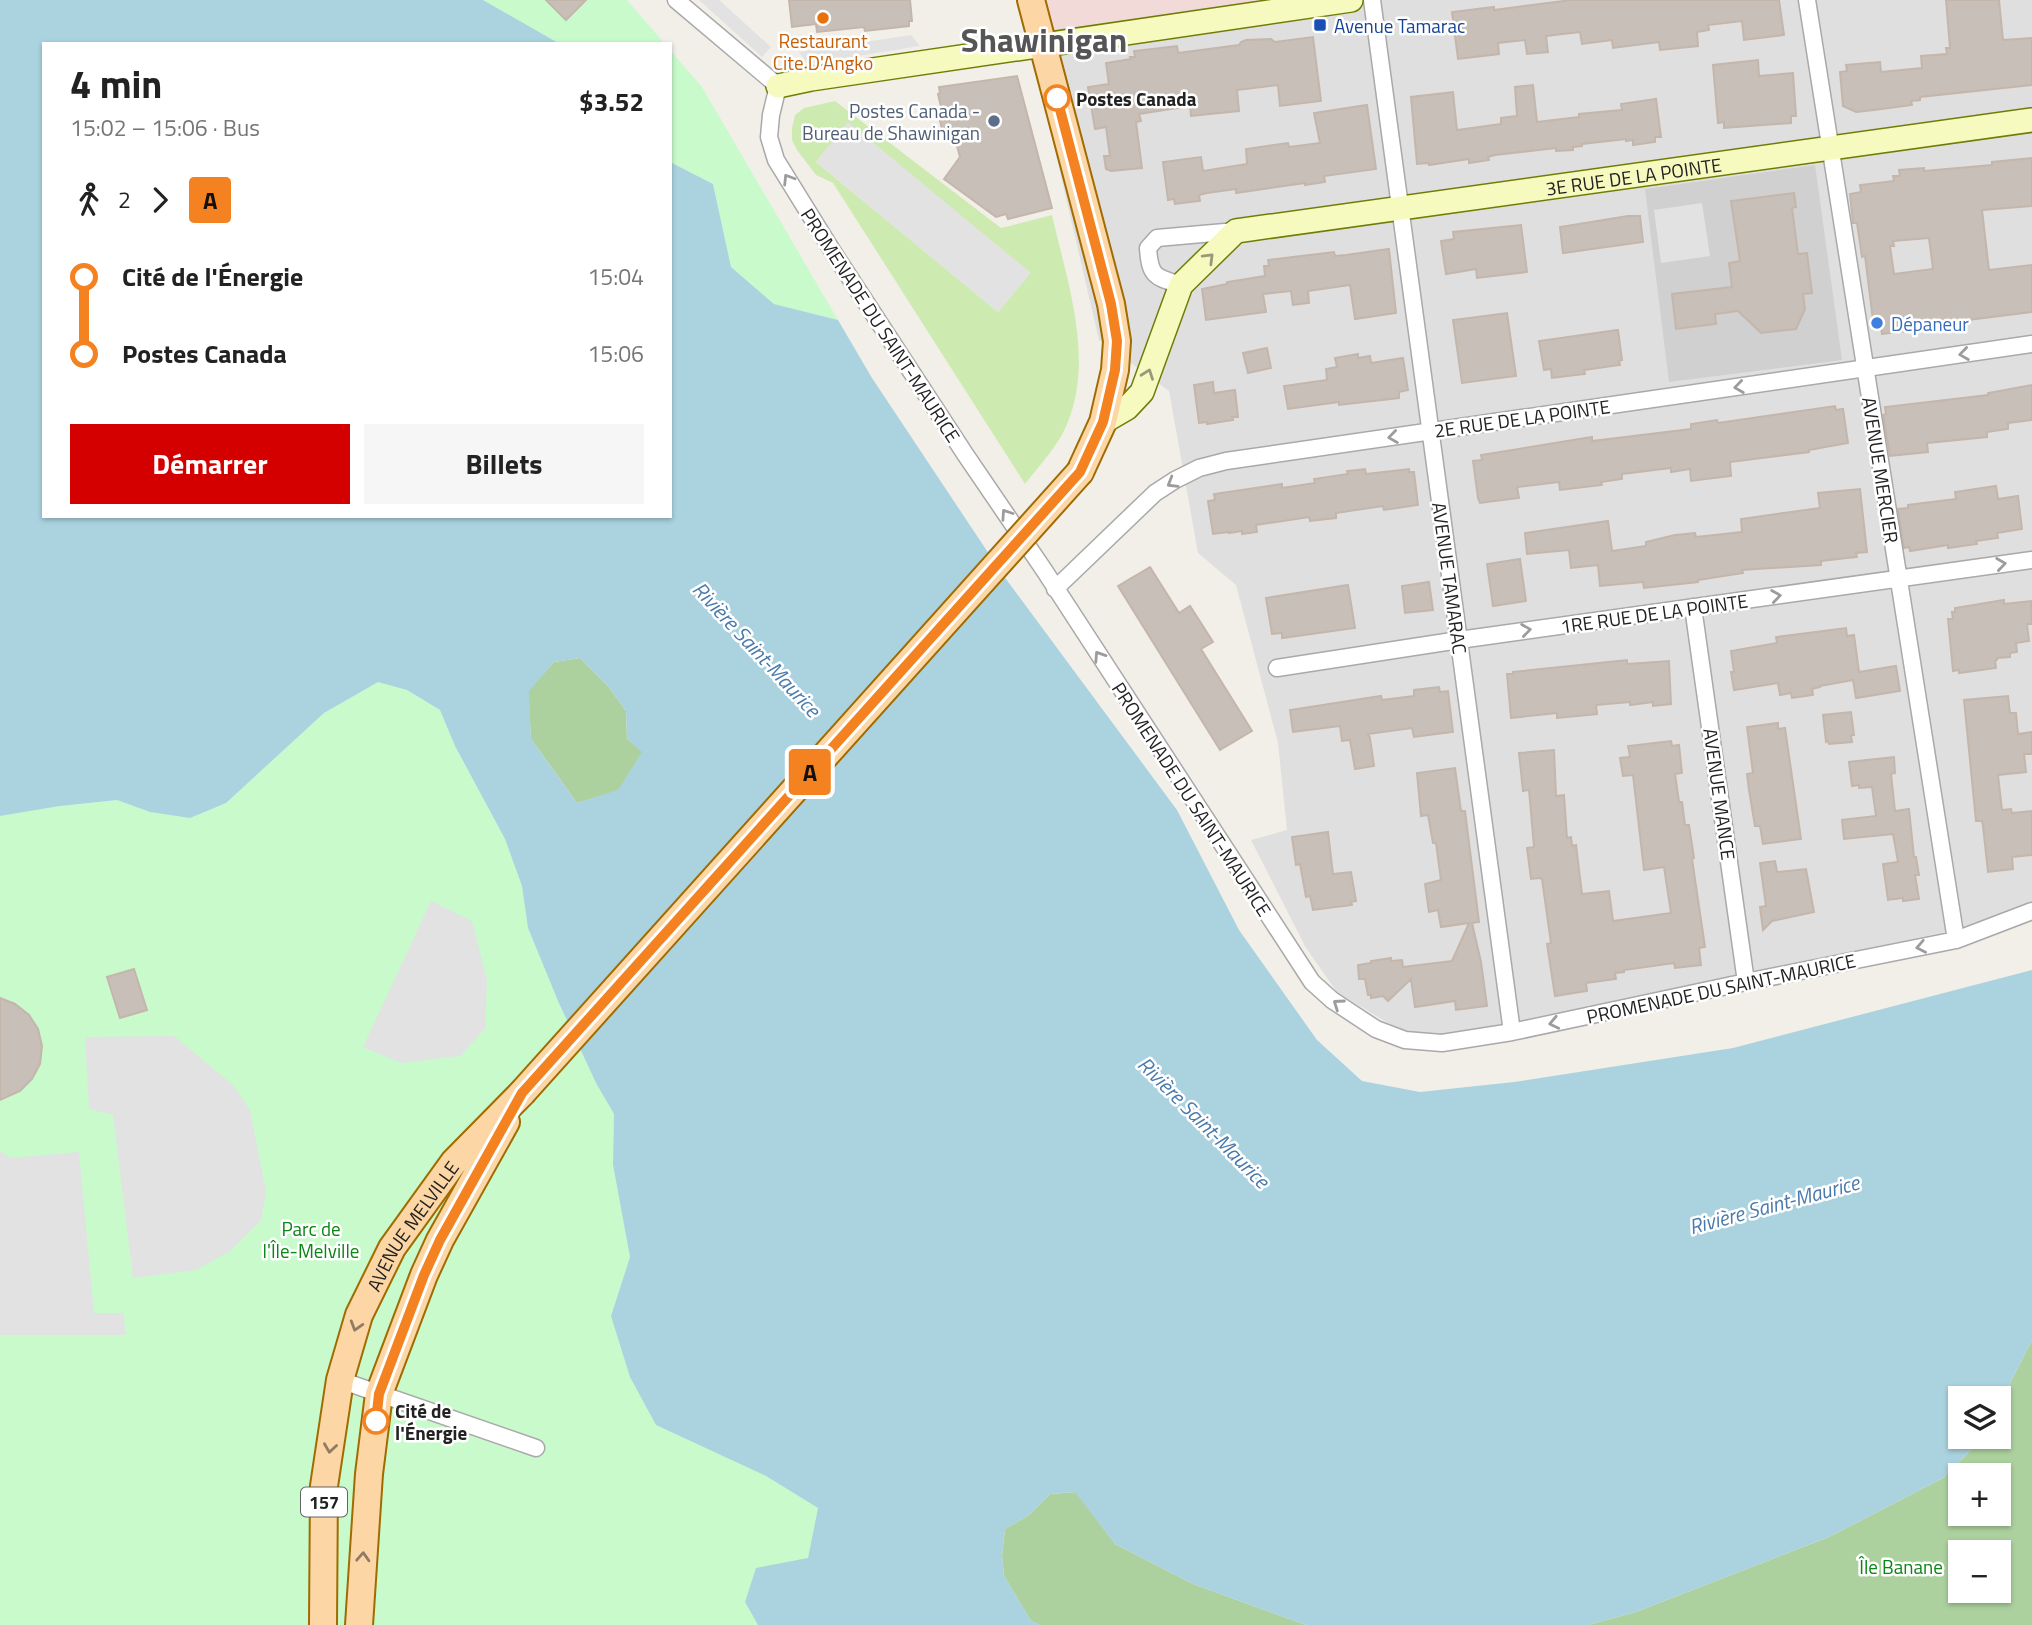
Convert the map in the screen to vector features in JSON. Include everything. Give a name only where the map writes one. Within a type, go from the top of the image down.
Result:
[{"type":"main road","name":"157","points":[[1031,0],[1113,316],[1117,341],[1115,370],[1103,422]]},
{"type":"main road","name":"AVENUE MELVILLE","points":[[323,1625],[324,1486],[340,1380],[359,1315],[392,1248],[454,1162],[522,1093],[1080,472],[1103,422]]},
{"type":"main road","name":"AVENUE MELVILLE","points":[[379,1394],[440,1240],[522,1093]]},
{"type":"main road","name":"157","points":[[359,1625],[369,1474],[379,1394]]},
{"type":"street","points":[[676,0],[778,86],[1351,0]]},
{"type":"street","name":"AVENUE TAMARAC","points":[[1372,0],[1512,1032]]},
{"type":"street","name":"AVENUE MERCIER","points":[[1807,0],[1956,940]]},
{"type":"street","name":"PROMENADE DU SAINT-MAURICE","points":[[778,86],[769,137],[776,160],[840,262],[1311,982],[1332,1000],[1376,1029],[1405,1040],[1442,1043],[1512,1032],[1956,940],[2032,911]]},
{"type":"street","name":"3E RUE DE LA POINTE","points":[[1181,285],[1157,278],[1150,268],[1148,248],[1157,238],[1236,231],[2032,120]]},
{"type":"street","points":[[1103,422],[1127,408],[1142,392],[1181,285],[1236,231]]},
{"type":"street","name":"2E RUE DE LA POINTE","points":[[1055,589],[1155,493],[1199,468],[1226,461],[2032,344]]},
{"type":"street","name":"1RE RUE DE LA POINTE","points":[[1277,668],[2032,560]]},
{"type":"street","name":"AVENUE MANCE","points":[[1693,607],[1746,982]]},
{"type":"street","points":[[340,1380],[536,1448]]},
{"type":"shaded area","points":[[699,0],[719,0],[771,47],[762,57]]},
{"type":"shaded area","points":[[1020,0],[2032,0],[2032,904],[1955,930],[1746,974],[1518,1031],[1437,1036],[1399,1030],[1337,992],[1306,948],[1251,840],[1287,830],[1278,743],[1236,585],[1198,553],[1169,391],[1099,340]]},
{"type":"shaded area","points":[[1020,0],[1285,0],[1030,38]]},
{"type":"shaded area","points":[[911,35],[920,46],[808,64],[799,52]]},
{"type":"shaded area","points":[[848,122],[1031,273],[998,312],[816,162]]},
{"type":"shaded area","points":[[1815,165],[1842,360],[1669,382],[1645,189]]},
{"type":"shaded area","points":[[1702,203],[1710,256],[1661,263],[1654,210]]},
{"type":"shaded area","points":[[431,901],[472,921],[487,980],[485,1029],[460,1056],[401,1063],[363,1047]]},
{"type":"shaded area","points":[[174,1036],[233,1085],[250,1110],[266,1192],[261,1220],[230,1251],[196,1270],[133,1278],[113,1115],[89,1109],[85,1037]]},
{"type":"shaded area","points":[[0,1151],[11,1158],[79,1152],[94,1313],[124,1313],[125,1335],[0,1335]]},
{"type":"green space","points":[[483,0],[627,0],[663,42],[556,42]]},
{"type":"green space","points":[[672,52],[702,87],[838,320],[774,304],[731,267],[713,184],[672,163]]},
{"type":"green space","points":[[835,101],[1001,228],[1052,215],[1071,292],[1079,371],[1075,397],[1060,439],[1025,484],[833,183],[816,175],[797,150],[792,140],[792,128],[795,115],[804,108]],"holes":[[[848,123],[1030,273],[998,312],[816,162]]]},
{"type":"green space","points":[[580,658],[608,686],[626,711],[627,739],[643,752],[618,791],[577,803],[531,739],[528,691],[554,662]]},
{"type":"green space","name":"Parc de l'Île-Melville","points":[[378,681],[407,690],[440,710],[455,746],[505,839],[522,886],[528,928],[558,1001],[596,1083],[614,1114],[613,1165],[630,1257],[611,1316],[766,1476],[818,1508],[808,1558],[745,1602],[758,1625],[0,1625],[0,816],[117,800],[150,812],[226,803],[324,713]]},
{"type":"green space","name":"Île Banane","points":[[2032,1340],[2032,1625],[1588,1625],[1636,1612],[1829,1537],[1948,1473],[1948,1526],[2011,1526],[2011,1463],[1958,1463],[1971,1449],[2011,1449],[2011,1386],[2009,1386]]},
{"type":"green space","points":[[1076,1492],[1115,1544],[1193,1584],[1306,1625],[1040,1625],[1031,1621],[1004,1576],[1002,1555],[1005,1529],[1029,1515],[1050,1494]]},
{"type":"water","name":"Rivière Saint-Maurice","points":[[0,0],[483,0],[556,42],[42,42],[42,518],[672,518],[672,163],[713,184],[731,267],[774,304],[838,320],[872,378],[1003,575],[1177,810],[1239,930],[1317,1040],[1362,1081],[1420,1092],[1514,1082],[1733,1048],[2032,970],[2032,1340],[2009,1386],[1948,1386],[1948,1449],[1971,1449],[1958,1463],[1948,1463],[1948,1473],[1943,1478],[1829,1537],[1636,1612],[1588,1625],[1306,1625],[1193,1584],[1115,1544],[1075,1492],[1050,1494],[1029,1515],[1005,1529],[1002,1555],[1004,1576],[1031,1621],[1040,1625],[758,1625],[745,1602],[756,1568],[808,1558],[818,1508],[766,1476],[656,1425],[630,1377],[611,1316],[630,1257],[613,1165],[614,1114],[596,1083],[558,1001],[528,928],[522,886],[505,839],[455,746],[440,710],[407,690],[378,682],[324,713],[226,803],[190,818],[150,812],[117,800],[0,816]],"holes":[[[580,658],[608,686],[626,711],[627,739],[642,752],[618,790],[577,803],[531,739],[529,691],[554,662]]]},
{"type":"building","points":[[546,0],[586,0],[566,20]]},
{"type":"building","points":[[789,0],[910,0],[912,21],[909,21],[909,26],[865,31],[864,27],[817,32],[816,24],[792,27]]},
{"type":"building","points":[[1571,0],[1779,0],[1784,35],[1744,40],[1742,21],[1708,25],[1709,30],[1697,32],[1698,46],[1660,50],[1659,42],[1613,48],[1612,40],[1582,44],[1580,32],[1546,36],[1548,52],[1527,54],[1525,40],[1498,43],[1499,54],[1458,59],[1452,12],[1494,7],[1494,10]]},
{"type":"building","points":[[1946,0],[1999,0],[2003,40],[2032,38],[2032,85],[1920,97],[1920,100],[1911,101],[1912,105],[1856,112],[1843,106],[1840,72],[1847,71],[1846,65],[1880,62],[1881,72],[1922,68],[1921,56],[1947,54],[1946,48],[1950,48]]},
{"type":"building","points":[[1313,37],[1321,101],[1280,106],[1278,85],[1237,90],[1239,111],[1191,116],[1190,106],[1139,114],[1141,121],[1136,122],[1142,168],[1111,171],[1106,169],[1104,156],[1110,156],[1106,127],[1095,129],[1088,87],[1109,84],[1106,63],[1131,59],[1130,57],[1135,57],[1134,51],[1177,46],[1178,53],[1239,45],[1246,40],[1271,39],[1275,42]]},
{"type":"building","points":[[1758,60],[1759,76],[1793,73],[1796,116],[1791,116],[1791,123],[1724,128],[1724,122],[1718,123],[1713,65]]},
{"type":"building","points":[[1017,76],[1052,208],[1008,219],[1006,214],[996,217],[944,179],[960,157],[953,131],[943,134],[939,116],[943,115],[938,94],[939,87]]},
{"type":"building","points":[[1533,85],[1537,122],[1622,110],[1621,104],[1656,99],[1661,137],[1655,137],[1655,142],[1633,145],[1633,140],[1626,139],[1582,144],[1573,147],[1573,150],[1556,151],[1556,148],[1495,155],[1488,157],[1489,160],[1469,163],[1469,159],[1429,165],[1417,164],[1411,97],[1453,92],[1457,130],[1501,124],[1501,118],[1517,116],[1515,87]]},
{"type":"building","points":[[1367,105],[1376,169],[1324,176],[1325,182],[1305,185],[1236,193],[1236,189],[1207,193],[1199,195],[1200,201],[1175,204],[1174,199],[1168,200],[1163,162],[1201,157],[1203,171],[1247,164],[1246,149],[1288,143],[1289,147],[1320,143],[1314,113]]},
{"type":"building","points":[[2032,158],[2032,206],[1982,210],[1989,270],[2032,265],[2032,312],[1952,322],[1952,326],[1882,334],[1881,327],[1874,328],[1865,256],[1862,257],[1857,223],[1853,223],[1850,194],[1861,192],[1860,185],[1894,181],[1893,176],[1900,176],[1899,170],[1924,168],[1924,171],[1992,165],[1992,162]],"holes":[[[1929,238],[1933,269],[1894,274],[1890,246],[1894,246],[1893,241]]]},
{"type":"building","points":[[1794,193],[1796,207],[1792,208],[1798,254],[1807,253],[1812,293],[1803,294],[1805,309],[1796,329],[1761,333],[1738,311],[1715,314],[1716,324],[1676,329],[1672,294],[1732,287],[1729,263],[1740,261],[1731,201]]},
{"type":"building","points":[[1640,216],[1643,242],[1563,253],[1560,227]]},
{"type":"building","points":[[1521,225],[1527,272],[1477,278],[1476,269],[1446,274],[1441,241],[1454,239],[1453,232]]},
{"type":"building","points":[[1389,249],[1396,313],[1355,319],[1350,285],[1308,291],[1309,303],[1293,305],[1291,291],[1263,294],[1266,312],[1206,320],[1202,289],[1265,276],[1264,266],[1269,266],[1268,260]]},
{"type":"building","points":[[1507,313],[1516,376],[1462,383],[1453,320]]},
{"type":"building","points":[[1618,330],[1622,360],[1619,361],[1620,365],[1584,370],[1585,374],[1552,378],[1551,369],[1544,370],[1539,341]]},
{"type":"building","points":[[1267,348],[1271,368],[1248,373],[1243,353]]},
{"type":"building","points":[[1358,354],[1358,358],[1370,356],[1371,363],[1403,358],[1408,390],[1399,392],[1399,398],[1288,409],[1284,386],[1327,380],[1326,369],[1337,367],[1335,358]]},
{"type":"building","points":[[1213,382],[1214,393],[1235,390],[1238,417],[1207,424],[1199,423],[1194,385]]},
{"type":"building","points":[[2032,385],[2032,420],[2008,423],[2008,429],[1987,432],[1987,437],[1927,443],[1928,452],[1890,456],[1883,415],[1886,414],[1885,407],[1988,395]]},
{"type":"building","points":[[1835,406],[1836,410],[1843,409],[1848,443],[1809,452],[1730,462],[1731,476],[1691,481],[1690,469],[1671,472],[1671,468],[1622,474],[1622,479],[1601,482],[1602,485],[1560,490],[1559,482],[1517,487],[1519,498],[1480,503],[1478,498],[1473,461],[1482,460],[1481,455],[1592,437],[1592,441],[1691,429],[1691,424],[1717,420],[1718,423]]},
{"type":"building","points":[[1365,469],[1366,474],[1409,469],[1409,472],[1414,472],[1418,505],[1384,510],[1383,506],[1336,513],[1336,518],[1310,521],[1309,517],[1256,525],[1257,532],[1213,534],[1208,501],[1215,500],[1214,494],[1282,484],[1282,488],[1315,483],[1314,479]]},
{"type":"building","points":[[1996,486],[1998,499],[2018,496],[2022,529],[1997,533],[1998,538],[1976,541],[1977,544],[1910,551],[1909,547],[1904,548],[1898,509],[1908,508],[1908,505],[1956,499],[1955,492]]},
{"type":"building","points":[[1860,489],[1867,552],[1856,553],[1857,557],[1821,561],[1821,565],[1742,570],[1743,573],[1698,582],[1644,588],[1643,582],[1600,586],[1598,565],[1571,568],[1569,550],[1527,554],[1525,533],[1608,521],[1612,551],[1646,546],[1646,542],[1675,535],[1695,533],[1696,537],[1742,532],[1741,519],[1820,508],[1818,493]]},
{"type":"building","points":[[1520,559],[1526,601],[1493,606],[1487,564]]},
{"type":"building","points":[[1150,567],[1179,613],[1190,606],[1213,642],[1201,649],[1252,731],[1220,750],[1118,586]]},
{"type":"building","points":[[1429,582],[1433,610],[1405,613],[1402,586]]},
{"type":"building","points":[[1348,585],[1355,628],[1282,638],[1282,633],[1272,634],[1266,598]]},
{"type":"building","points":[[2004,600],[2004,604],[2031,601],[2032,624],[2027,624],[2029,641],[2016,643],[2017,652],[2010,653],[2010,657],[1997,658],[1996,668],[1959,673],[1959,670],[1953,671],[1948,619],[1953,619],[1952,612],[1955,612],[1955,608]]},
{"type":"building","points":[[1846,628],[1847,636],[1854,635],[1859,672],[1896,666],[1900,691],[1856,698],[1853,680],[1820,686],[1812,689],[1813,695],[1792,698],[1791,693],[1780,695],[1778,683],[1734,690],[1731,651],[1777,643],[1776,637]]},
{"type":"building","points":[[1627,660],[1627,664],[1669,661],[1671,704],[1653,706],[1653,702],[1630,705],[1630,702],[1596,705],[1597,714],[1557,718],[1557,713],[1511,718],[1507,674]]},
{"type":"building","points":[[1439,687],[1440,692],[1448,691],[1453,732],[1414,737],[1412,728],[1368,734],[1374,766],[1355,769],[1350,740],[1342,741],[1340,726],[1293,732],[1290,710],[1381,696],[1382,700],[1414,696],[1414,690]]},
{"type":"building","points":[[2008,696],[2010,713],[2016,713],[2018,734],[2032,732],[2032,754],[2024,754],[2026,772],[1998,775],[2002,810],[2011,809],[2012,813],[2032,811],[2032,855],[2012,857],[2013,869],[1988,872],[1982,821],[1976,821],[1964,700]]},
{"type":"building","points":[[1851,712],[1854,735],[1851,735],[1852,742],[1826,742],[1823,715]]},
{"type":"building","points":[[1778,723],[1778,729],[1785,728],[1801,839],[1763,844],[1760,826],[1755,826],[1749,790],[1747,774],[1753,773],[1747,727]]},
{"type":"building","points":[[1671,741],[1672,746],[1679,745],[1682,773],[1675,774],[1685,825],[1689,825],[1694,858],[1692,859],[1705,947],[1699,948],[1701,965],[1675,968],[1674,963],[1624,970],[1615,973],[1616,979],[1586,983],[1587,991],[1555,996],[1547,944],[1551,943],[1542,879],[1531,879],[1527,848],[1534,847],[1529,790],[1523,791],[1519,753],[1554,750],[1556,796],[1564,795],[1567,838],[1571,837],[1572,846],[1576,845],[1582,894],[1609,891],[1613,921],[1671,913],[1664,867],[1644,870],[1633,775],[1623,776],[1620,758],[1630,757],[1628,746]]},
{"type":"building","points":[[1894,757],[1895,773],[1891,774],[1895,811],[1909,809],[1914,857],[1919,875],[1915,875],[1919,899],[1903,901],[1903,898],[1888,900],[1883,864],[1898,862],[1893,834],[1844,839],[1842,820],[1876,816],[1872,787],[1852,786],[1849,762]]},
{"type":"building","points":[[1455,768],[1461,811],[1465,811],[1479,922],[1472,923],[1487,1006],[1456,1010],[1455,1001],[1415,1007],[1411,979],[1388,1001],[1383,996],[1371,998],[1365,979],[1359,979],[1358,965],[1391,958],[1391,961],[1402,960],[1403,967],[1452,961],[1469,923],[1441,927],[1438,910],[1429,912],[1425,884],[1441,880],[1436,843],[1433,843],[1428,815],[1421,816],[1417,773]]},
{"type":"building","points":[[1328,832],[1333,874],[1351,872],[1356,901],[1351,902],[1352,905],[1313,910],[1310,896],[1306,897],[1300,864],[1296,865],[1292,837]]},
{"type":"building","points":[[1775,861],[1777,872],[1806,869],[1814,912],[1772,921],[1763,930],[1760,907],[1766,906],[1760,863]]},
{"type":"building","points":[[134,969],[147,1010],[120,1018],[107,977]]},
{"type":"building","points":[[0,998],[15,1004],[29,1015],[38,1029],[42,1046],[40,1064],[32,1079],[20,1091],[0,1100]]},
{"type":"bus line","name":"A","points":[[376,1421],[379,1394],[424,1275],[440,1240],[522,1093],[1080,472],[1103,422],[1115,370],[1117,341],[1111,304],[1057,98]]},
{"type":"place","name":"Restaurant Cite D'Angko","points":[[823,18]]},
{"type":"place","name":"Avenue Tamarac","points":[[1320,25]]},
{"type":"place","name":"Postes Canada","points":[[1057,98]]},
{"type":"place","name":"Postes Canada - Bureau de Shawinigan","points":[[994,121]]},
{"type":"place","name":"Dépaneur","points":[[1877,323]]},
{"type":"place","name":"Cité de l'Énergie","points":[[376,1421]]},
{"type":"district","name":"Shawinigan","points":[[1044,40]]}]
